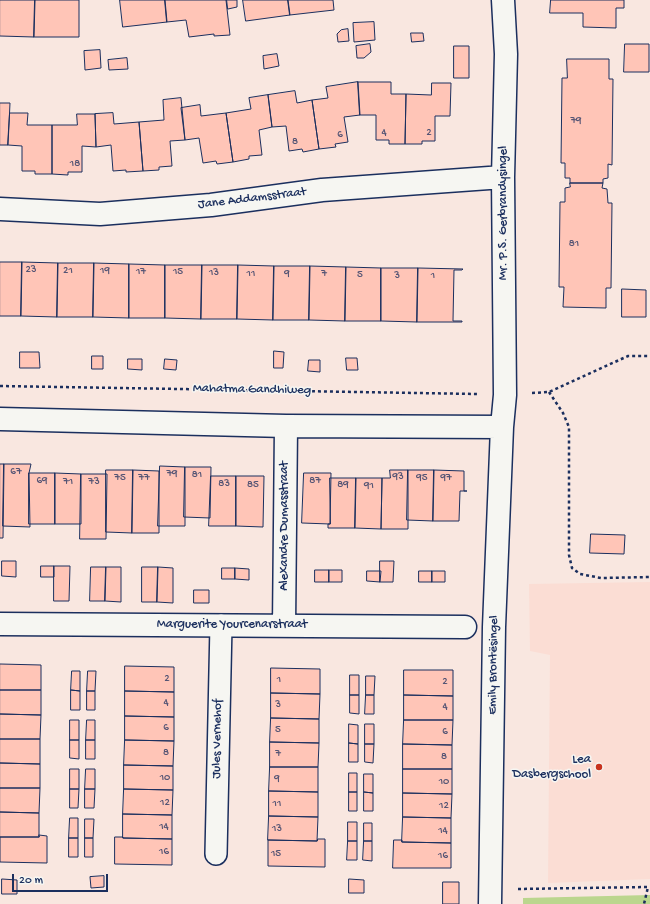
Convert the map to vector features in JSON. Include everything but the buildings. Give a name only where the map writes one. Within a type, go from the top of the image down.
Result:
[{"type":"street","name":"Mr. P.S. Gerbrandysingel","points":[[502,427],[505,395],[503,177],[506,54],[503,0]]},
{"type":"street","name":"Jane Addamsstraat","points":[[0,209],[100,214],[212,205],[322,190],[503,177]]},
{"type":"street","points":[[0,419],[286,426],[502,427]]},
{"type":"street","name":"Alexandre Dumasstraat","points":[[284,626],[286,426]]},
{"type":"street","name":"Emily Brontësingel","points":[[490,897],[494,627],[502,427]]},
{"type":"street","name":"Marguerite Yourcenarstraat","points":[[0,624],[465,627]]},
{"type":"street","name":"Jules Vernehof","points":[[216,854],[221,625]]},
{"type":"path","points":[[650,356],[628,356],[549,392],[563,412],[569,427],[569,555],[572,568],[580,574],[601,578],[650,577]]},
{"type":"path","name":"Mahatma Gandhiweg","points":[[0,386],[505,395],[549,392]]},
{"type":"path","points":[[490,897],[648,887],[644,904]]},
{"type":"shaded area","name":"Lea Dasbergschool","points":[[650,582],[650,879],[548,883],[550,655],[530,651],[529,584]]},
{"type":"green space","points":[[650,895],[650,904],[523,904],[523,898]]},
{"type":"place","name":"Lea Dasbergschool","points":[[599,767]]}]
